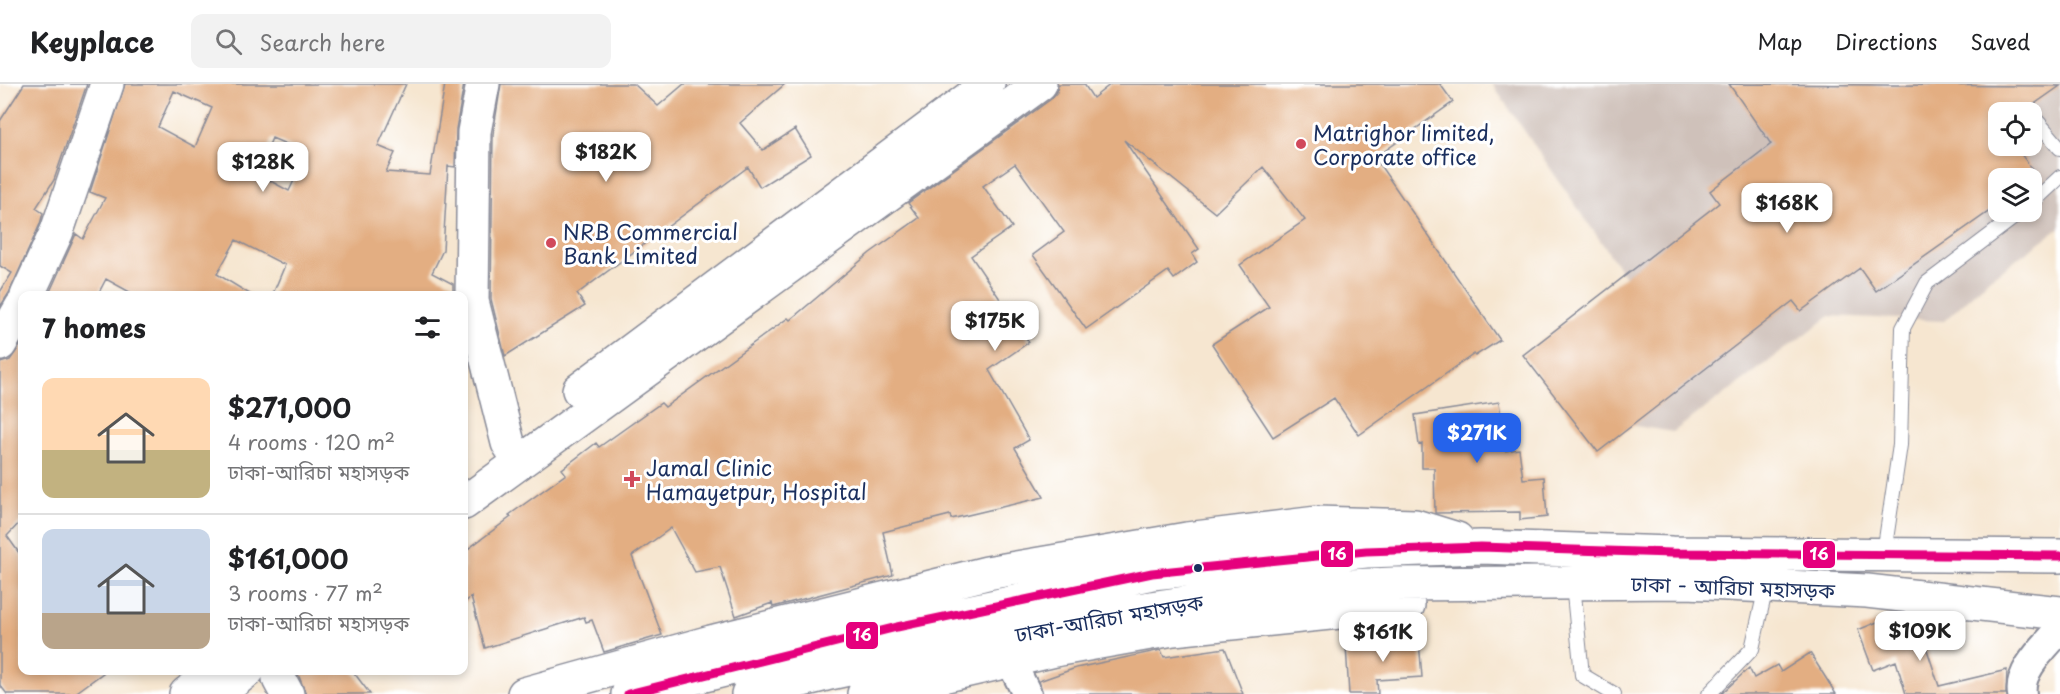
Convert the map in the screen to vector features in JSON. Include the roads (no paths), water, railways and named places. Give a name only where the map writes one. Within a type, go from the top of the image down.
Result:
[{"type":"main road","points":[[29,291],[57,231],[107,84]]},
{"type":"main road","points":[[483,84],[474,132],[472,301],[514,452]]},
{"type":"main road","points":[[468,499],[514,452],[988,84]]},
{"type":"main road","points":[[468,476],[514,452],[1040,84]]},
{"type":"main road","points":[[0,344],[18,313]]},
{"type":"main road","points":[[524,694],[711,642],[987,573],[1187,539],[1317,523],[1415,526],[1481,547]]},
{"type":"main road","name":"ঢাকা-আরিচা মহাসড়ক","points":[[628,694],[908,624],[1152,573],[1366,551],[1481,547],[1672,553],[2060,556]]},
{"type":"main road","name":"ঢাকা - আরিচা মহাসড়ক","points":[[1476,584],[1687,582],[1867,591],[2060,613]]},
{"type":"main road","points":[[864,694],[1010,660],[1173,629],[1327,611],[1407,606],[1476,584]]},
{"type":"main road","name":"ঢাকা-আরিচা মহাসড়ক","points":[[748,694],[826,674],[1081,618],[1282,589],[1476,584]]},
{"type":"main road","points":[[186,694],[210,675]]},
{"type":"main road","points":[[218,694],[242,675]]},
{"type":"main road","points":[[279,675],[287,694]]},
{"type":"street","points":[[2022,694],[2020,685],[2029,668],[2060,628]]},
{"type":"street","points":[[1010,660],[1027,694]]},
{"type":"lane","points":[[2042,127],[2060,148]]},
{"type":"lane","points":[[2042,194],[2060,177]]},
{"type":"lane","points":[[1884,553],[1900,445],[1903,328],[1927,283],[2008,222]]},
{"type":"lane","points":[[1573,584],[1582,675],[1614,694]]},
{"type":"lane","points":[[1709,694],[1752,649],[1766,587]]},
{"type":"place","name":"Matrighor limited, Corporate office","points":[[1301,144]]},
{"type":"place","name":"NRB Commercial Bank Limited","points":[[551,243]]},
{"type":"place","name":"Jamal Clinic Hamayetpur, Hospital","points":[[632,479]]}]
